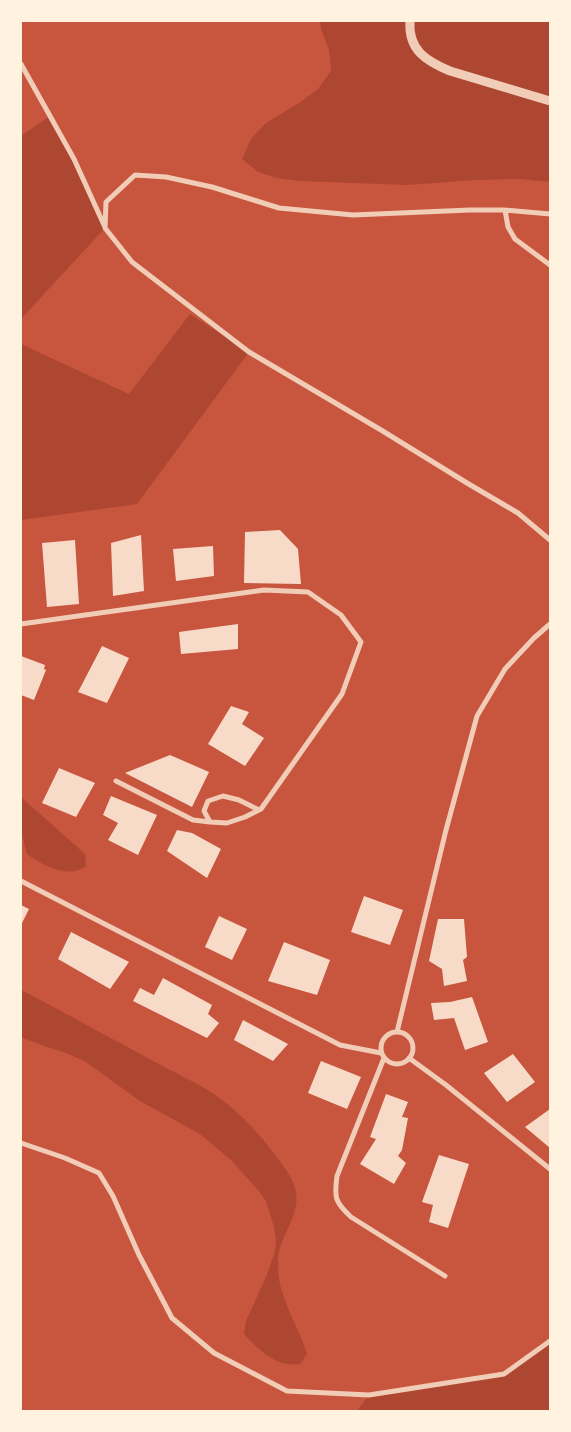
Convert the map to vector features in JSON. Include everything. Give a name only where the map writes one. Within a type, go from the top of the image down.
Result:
[{"type":"street","points":[[410,21],[409,32],[412,42],[425,58],[436,65],[450,71],[550,101]]},
{"type":"street","points":[[21,64],[74,160],[105,228],[132,262],[249,352],[518,513],[550,540]]},
{"type":"street","points":[[105,228],[106,202],[136,175],[166,177],[212,187],[279,208],[362,215],[470,210],[505,210],[548,214]]},
{"type":"street","points":[[505,210],[508,227],[515,239],[550,265]]},
{"type":"street","points":[[21,624],[264,590],[308,592],[341,615],[361,642],[342,694],[261,809],[227,823],[193,820],[116,781]]},
{"type":"street","points":[[398,1032],[446,830],[477,716],[505,669],[550,624]]},
{"type":"street","points":[[210,822],[204,811],[208,801],[223,796],[238,800],[259,810]]},
{"type":"street","points":[[21,881],[340,1045],[383,1055]]},
{"type":"street","points":[[398,1032],[405,1034],[412,1041],[413,1052],[404,1063],[398,1064],[388,1062],[383,1055],[381,1047],[385,1037],[398,1032]]},
{"type":"street","points":[[383,1055],[337,1176],[335,1192],[339,1206],[351,1217],[445,1276]]},
{"type":"street","points":[[409,1058],[446,1085],[550,1169]]},
{"type":"street","points":[[21,1143],[65,1158],[99,1173],[113,1196],[139,1254],[172,1318],[214,1353],[287,1391],[369,1395],[504,1374],[550,1341]]},
{"type":"shaded area","points":[[320,21],[550,21],[550,182],[519,179],[407,185],[299,181],[277,178],[258,172],[242,159],[251,139],[266,123],[318,89],[331,71],[329,50]]},
{"type":"shaded area","points":[[50,116],[105,228],[21,319],[21,136]]},
{"type":"shaded area","points":[[190,314],[249,352],[137,504],[21,520],[21,344],[129,394]]},
{"type":"shaded area","points":[[21,797],[85,854],[86,866],[75,871],[62,871],[43,864],[27,854],[21,831]]},
{"type":"shaded area","points":[[21,990],[211,1092],[246,1121],[276,1156],[292,1179],[297,1198],[293,1216],[279,1252],[278,1265],[279,1278],[288,1309],[307,1354],[300,1364],[282,1363],[270,1357],[244,1334],[246,1321],[275,1252],[274,1227],[266,1201],[258,1190],[231,1160],[200,1134],[140,1101],[86,1062],[21,1037]]},
{"type":"shaded area","points":[[550,1341],[550,1411],[357,1411],[369,1395],[507,1372]]},
{"type":"building","points":[[280,530],[298,549],[301,584],[244,583],[245,532]]},
{"type":"building","points":[[141,535],[144,591],[113,596],[111,543]]},
{"type":"building","points":[[75,540],[79,604],[47,607],[42,543]]},
{"type":"building","points":[[213,546],[214,576],[176,581],[173,549]]},
{"type":"building","points":[[238,624],[238,649],[181,654],[179,632]]},
{"type":"building","points":[[102,646],[129,658],[107,703],[78,692]]},
{"type":"building","points":[[21,656],[45,665],[44,669],[46,670],[34,700],[21,695]]},
{"type":"building","points":[[231,706],[249,712],[242,724],[264,738],[245,766],[208,744]]},
{"type":"building","points":[[170,755],[209,772],[192,807],[125,773]]},
{"type":"building","points":[[59,768],[95,783],[76,817],[42,803]]},
{"type":"building","points":[[111,796],[157,815],[138,855],[108,840],[118,823],[103,815]]},
{"type":"building","points":[[177,830],[192,833],[221,849],[207,878],[167,851]]},
{"type":"building","points":[[364,896],[403,910],[390,945],[351,932]]},
{"type":"building","points":[[21,905],[29,909],[21,925]]},
{"type":"building","points":[[219,916],[247,929],[232,960],[205,947]]},
{"type":"building","points":[[438,919],[464,919],[467,957],[463,960],[467,981],[444,986],[442,969],[429,961]]},
{"type":"building","points":[[71,932],[129,962],[110,989],[58,959]]},
{"type":"building","points":[[284,942],[330,960],[317,995],[268,981]]},
{"type":"building","points":[[163,978],[212,1005],[208,1014],[219,1023],[207,1038],[133,1001],[140,988],[154,995]]},
{"type":"building","points":[[472,997],[488,1042],[465,1050],[454,1018],[434,1020],[431,1003],[450,1002]]},
{"type":"building","points":[[243,1020],[288,1044],[273,1061],[234,1040]]},
{"type":"building","points":[[513,1054],[535,1082],[507,1102],[484,1073]]},
{"type":"building","points":[[321,1061],[361,1077],[347,1109],[308,1093]]},
{"type":"building","points":[[386,1094],[408,1102],[402,1117],[408,1118],[402,1150],[398,1156],[406,1163],[394,1184],[360,1164],[376,1139],[370,1137]]},
{"type":"building","points":[[550,1109],[550,1148],[525,1127]]},
{"type":"building","points":[[439,1155],[469,1164],[448,1228],[429,1222],[433,1205],[422,1202]]}]
